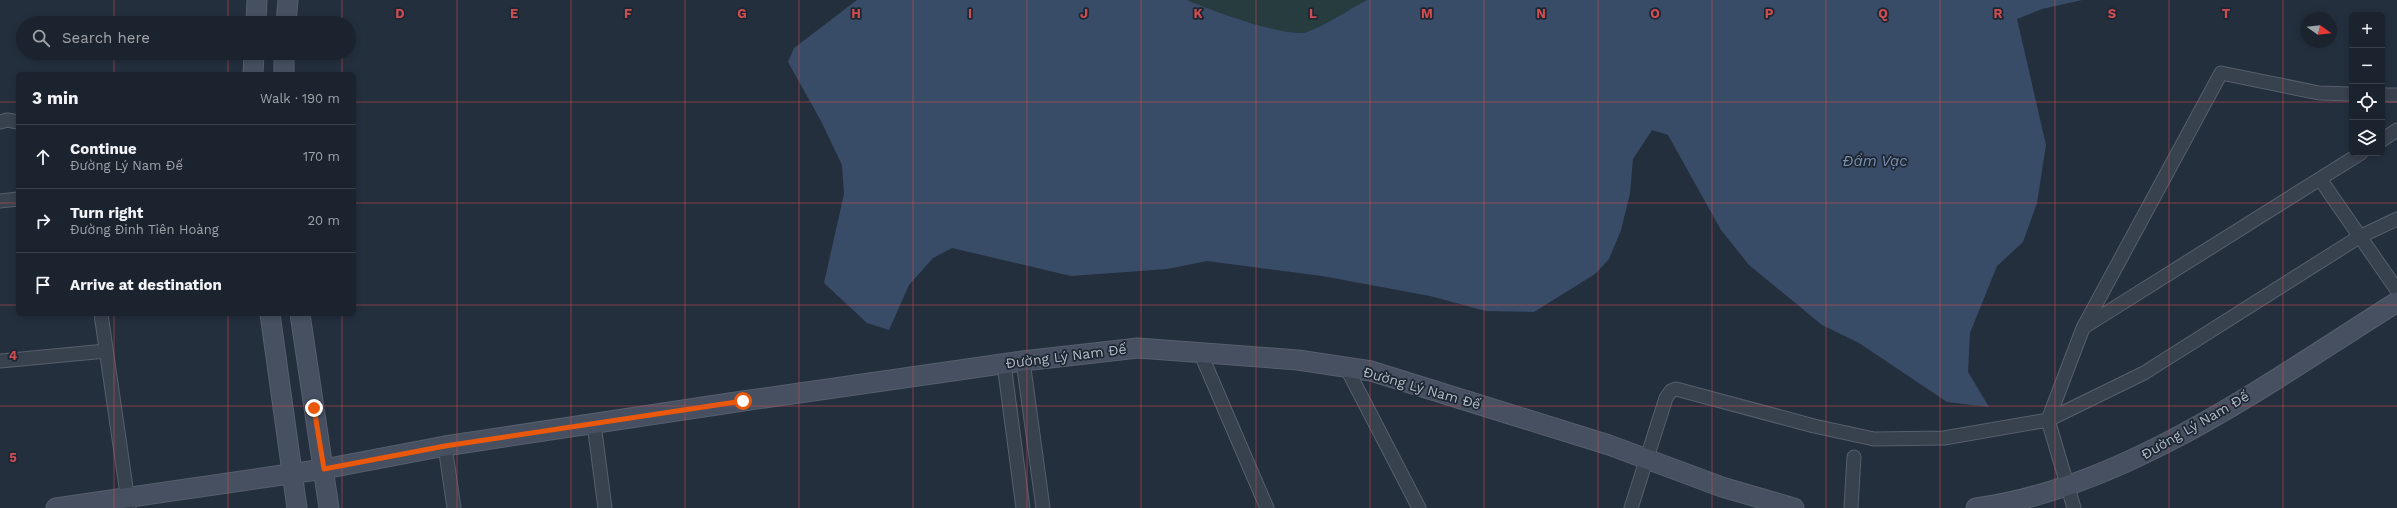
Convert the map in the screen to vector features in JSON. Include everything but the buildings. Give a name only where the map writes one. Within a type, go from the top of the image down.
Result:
[{"type":"street","points":[[256,16],[257,0]]},
{"type":"street","points":[[287,16],[288,0]]},
{"type":"street","points":[[253,72],[254,60]]},
{"type":"street","points":[[284,60],[284,72]]},
{"type":"street","points":[[2074,508],[2048,420],[2083,328],[2221,73],[2319,94],[2349,94]]},
{"type":"street","points":[[2385,95],[2397,95]]},
{"type":"street","points":[[0,122],[7,120],[16,122]]},
{"type":"street","points":[[2385,138],[2397,130]]},
{"type":"street","points":[[2083,328],[2356,156]]},
{"type":"street","points":[[2320,179],[2397,290]]},
{"type":"street","points":[[0,201],[16,199]]},
{"type":"street","points":[[1631,508],[1666,398],[1671,391],[1676,389],[1814,426],[1874,439],[1944,438],[2048,420],[2144,373],[2359,237],[2397,219]]},
{"type":"street","name":"Đường Lý Nam Đế","points":[[1976,508],[2000,505],[2067,485],[2142,457],[2221,412],[2397,302]]},
{"type":"street","points":[[101,316],[128,503]]},
{"type":"street","points":[[270,316],[296,508]]},
{"type":"street","points":[[300,316],[329,508]]},
{"type":"street","name":"Đường Lý Nam Đế","points":[[56,508],[128,503],[292,473],[324,469],[445,446],[1023,361],[1138,348],[1298,360],[1371,371],[1602,443],[1722,487],[1794,508]]},
{"type":"street","points":[[0,362],[106,351]]},
{"type":"street","points":[[1200,352],[1267,508]]},
{"type":"street","points":[[1023,361],[1043,508]]},
{"type":"street","points":[[1004,364],[1023,508]]},
{"type":"street","points":[[1346,367],[1419,508]]},
{"type":"street","points":[[594,424],[605,508]]},
{"type":"street","points":[[445,446],[454,508]]},
{"type":"street","points":[[1852,508],[1854,457]]},
{"type":"green space","points":[[1187,0],[1367,0],[1315,29],[1297,33],[1247,22]]},
{"type":"water","name":"Đầm Vạc","points":[[857,0],[1187,0],[1247,22],[1297,33],[1315,29],[1367,0],[2082,0],[2042,9],[2017,19],[2046,145],[2037,203],[2023,242],[1997,266],[1970,333],[1968,372],[1989,407],[1947,402],[1859,343],[1822,325],[1749,265],[1721,230],[1668,135],[1652,130],[1633,159],[1630,193],[1621,230],[1609,259],[1595,274],[1534,312],[1486,311],[1430,296],[1322,276],[1207,261],[1167,269],[1071,276],[952,248],[933,258],[909,285],[889,330],[867,323],[824,283],[844,194],[842,165],[821,121],[788,62],[794,48]]},
{"type":"route","points":[[314,408],[324,469],[445,446],[556,431],[743,401]]}]
